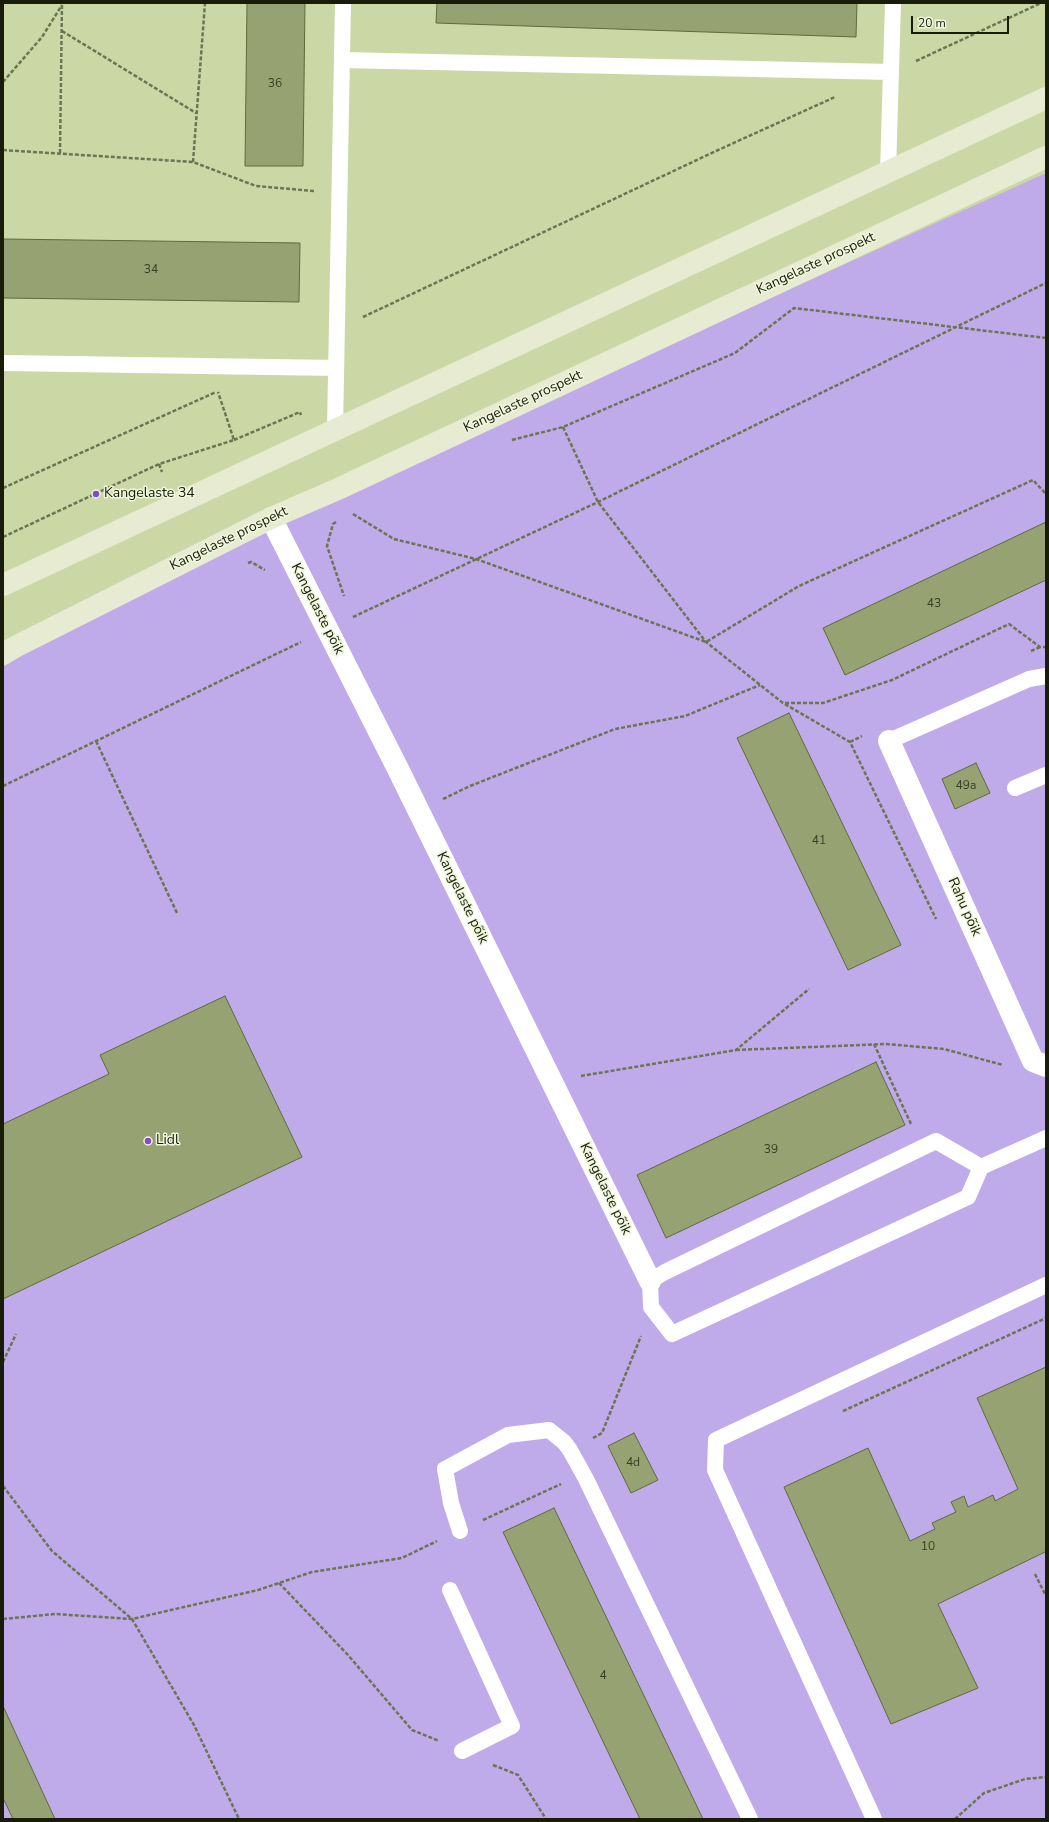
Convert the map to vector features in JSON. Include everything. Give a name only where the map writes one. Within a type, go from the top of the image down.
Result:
[{"type":"main road","points":[[3,585],[1046,98]]},
{"type":"main road","name":"Kangelaste prospekt","points":[[3,654],[15,646],[271,518],[352,482],[1046,157]]},
{"type":"street","name":"Kangelaste põik","points":[[271,518],[398,767],[650,1281]]},
{"type":"street","name":"Rahu põik","points":[[889,741],[1034,1061],[1046,1066]]},
{"type":"lane","points":[[335,429],[343,3]]},
{"type":"lane","points":[[888,172],[893,3]]},
{"type":"lane","points":[[342,60],[891,72]]},
{"type":"lane","points":[[3,363],[336,368]]},
{"type":"lane","points":[[889,741],[1029,679],[1046,676]]},
{"type":"lane","points":[[1015,788],[1046,774]]},
{"type":"lane","points":[[981,1167],[936,1141],[665,1272],[650,1281],[651,1307],[672,1334],[968,1197],[981,1167],[1046,1138]]},
{"type":"lane","points":[[874,1819],[715,1470],[716,1440],[1046,1285]]},
{"type":"lane","points":[[460,1531],[451,1503],[445,1469],[508,1435],[549,1430],[570,1450],[750,1819]]},
{"type":"lane","points":[[450,1590],[512,1726],[462,1751]]},
{"type":"path","points":[[193,162],[205,3]]},
{"type":"path","points":[[891,72],[1041,3]]},
{"type":"path","points":[[60,153],[62,4]]},
{"type":"path","points":[[3,82],[42,37],[62,4]]},
{"type":"path","points":[[62,31],[196,113]]},
{"type":"path","points":[[337,329],[708,155],[842,94]]},
{"type":"path","points":[[3,150],[193,162],[256,186],[339,193]]},
{"type":"path","points":[[352,618],[598,502],[1046,283]]},
{"type":"path","points":[[505,442],[563,427],[735,353],[794,308],[1046,338]]},
{"type":"path","points":[[3,488],[224,388]]},
{"type":"path","points":[[218,392],[234,440]]},
{"type":"path","points":[[3,537],[159,464],[234,440],[300,412]]},
{"type":"path","points":[[563,427],[598,502],[706,642],[783,703],[850,742],[937,922]]},
{"type":"path","points":[[159,464],[162,472]]},
{"type":"path","points":[[706,642],[799,586],[1033,480],[1046,494]]},
{"type":"path","points":[[356,508],[349,511],[394,539],[476,559],[706,642]]},
{"type":"path","points":[[339,520],[334,524],[326,546],[347,603]]},
{"type":"path","points":[[244,563],[251,562],[270,573]]},
{"type":"path","points":[[350,610],[355,625]]},
{"type":"path","points":[[783,703],[824,703],[892,680],[1009,624],[1040,647],[1046,647]]},
{"type":"path","points":[[3,786],[327,629]]},
{"type":"path","points":[[440,800],[470,786],[616,729],[685,716],[760,685]]},
{"type":"path","points":[[96,741],[177,913]]},
{"type":"path","points":[[736,1050],[809,989]]},
{"type":"path","points":[[874,1044],[913,1129]]},
{"type":"path","points":[[578,1077],[736,1050],[874,1044],[944,1048],[1006,1066],[1002,1058]]},
{"type":"path","points":[[570,1450],[602,1433],[635,1354],[651,1307]]},
{"type":"path","points":[[837,1413],[1046,1318]]},
{"type":"path","points":[[3,1362],[16,1334]]},
{"type":"path","points":[[3,1619],[55,1614],[132,1618],[258,1590],[312,1572],[402,1558],[583,1474]]},
{"type":"path","points":[[3,1486],[52,1550],[132,1618],[194,1725],[240,1819]]},
{"type":"path","points":[[1035,1574],[1046,1596]]},
{"type":"path","points":[[279,1583],[348,1655],[412,1730],[518,1775],[546,1819]]},
{"type":"path","points":[[955,1819],[984,1793],[1025,1779],[1046,1777]]},
{"type":"shaded area","points":[[1046,173],[1046,1819],[3,1819],[3,667],[126,590]]},
{"type":"building","points":[[247,3],[305,3],[303,166],[245,166]]},
{"type":"building","points":[[437,3],[857,3],[856,37],[436,23]]},
{"type":"building","points":[[3,239],[300,243],[299,302],[3,298]]},
{"type":"building","points":[[1046,522],[1046,580],[845,675],[823,628]]},
{"type":"building","points":[[789,713],[901,945],[848,970],[737,738]]},
{"type":"building","points":[[976,763],[990,793],[955,809],[942,779]]},
{"type":"building","name":"Lidl","points":[[225,996],[302,1157],[3,1299],[3,1124],[109,1074],[100,1055]]},
{"type":"building","points":[[876,1062],[905,1125],[666,1238],[637,1175]]},
{"type":"building","points":[[1046,1367],[1046,1554],[1045,1552],[938,1604],[978,1688],[891,1724],[784,1487],[868,1448],[910,1541],[935,1529],[932,1523],[956,1512],[951,1502],[964,1496],[968,1507],[993,1495],[995,1501],[1018,1489],[977,1398]]},
{"type":"building","points":[[634,1433],[658,1480],[631,1493],[608,1446]]},
{"type":"building","points":[[554,1508],[703,1819],[640,1819],[503,1532]]},
{"type":"building","points":[[3,1706],[55,1819],[13,1819],[3,1798]]},
{"type":"place","name":"Kangelaste 34","points":[[96,494]]},
{"type":"place","name":"Lidl","points":[[148,1141]]}]
